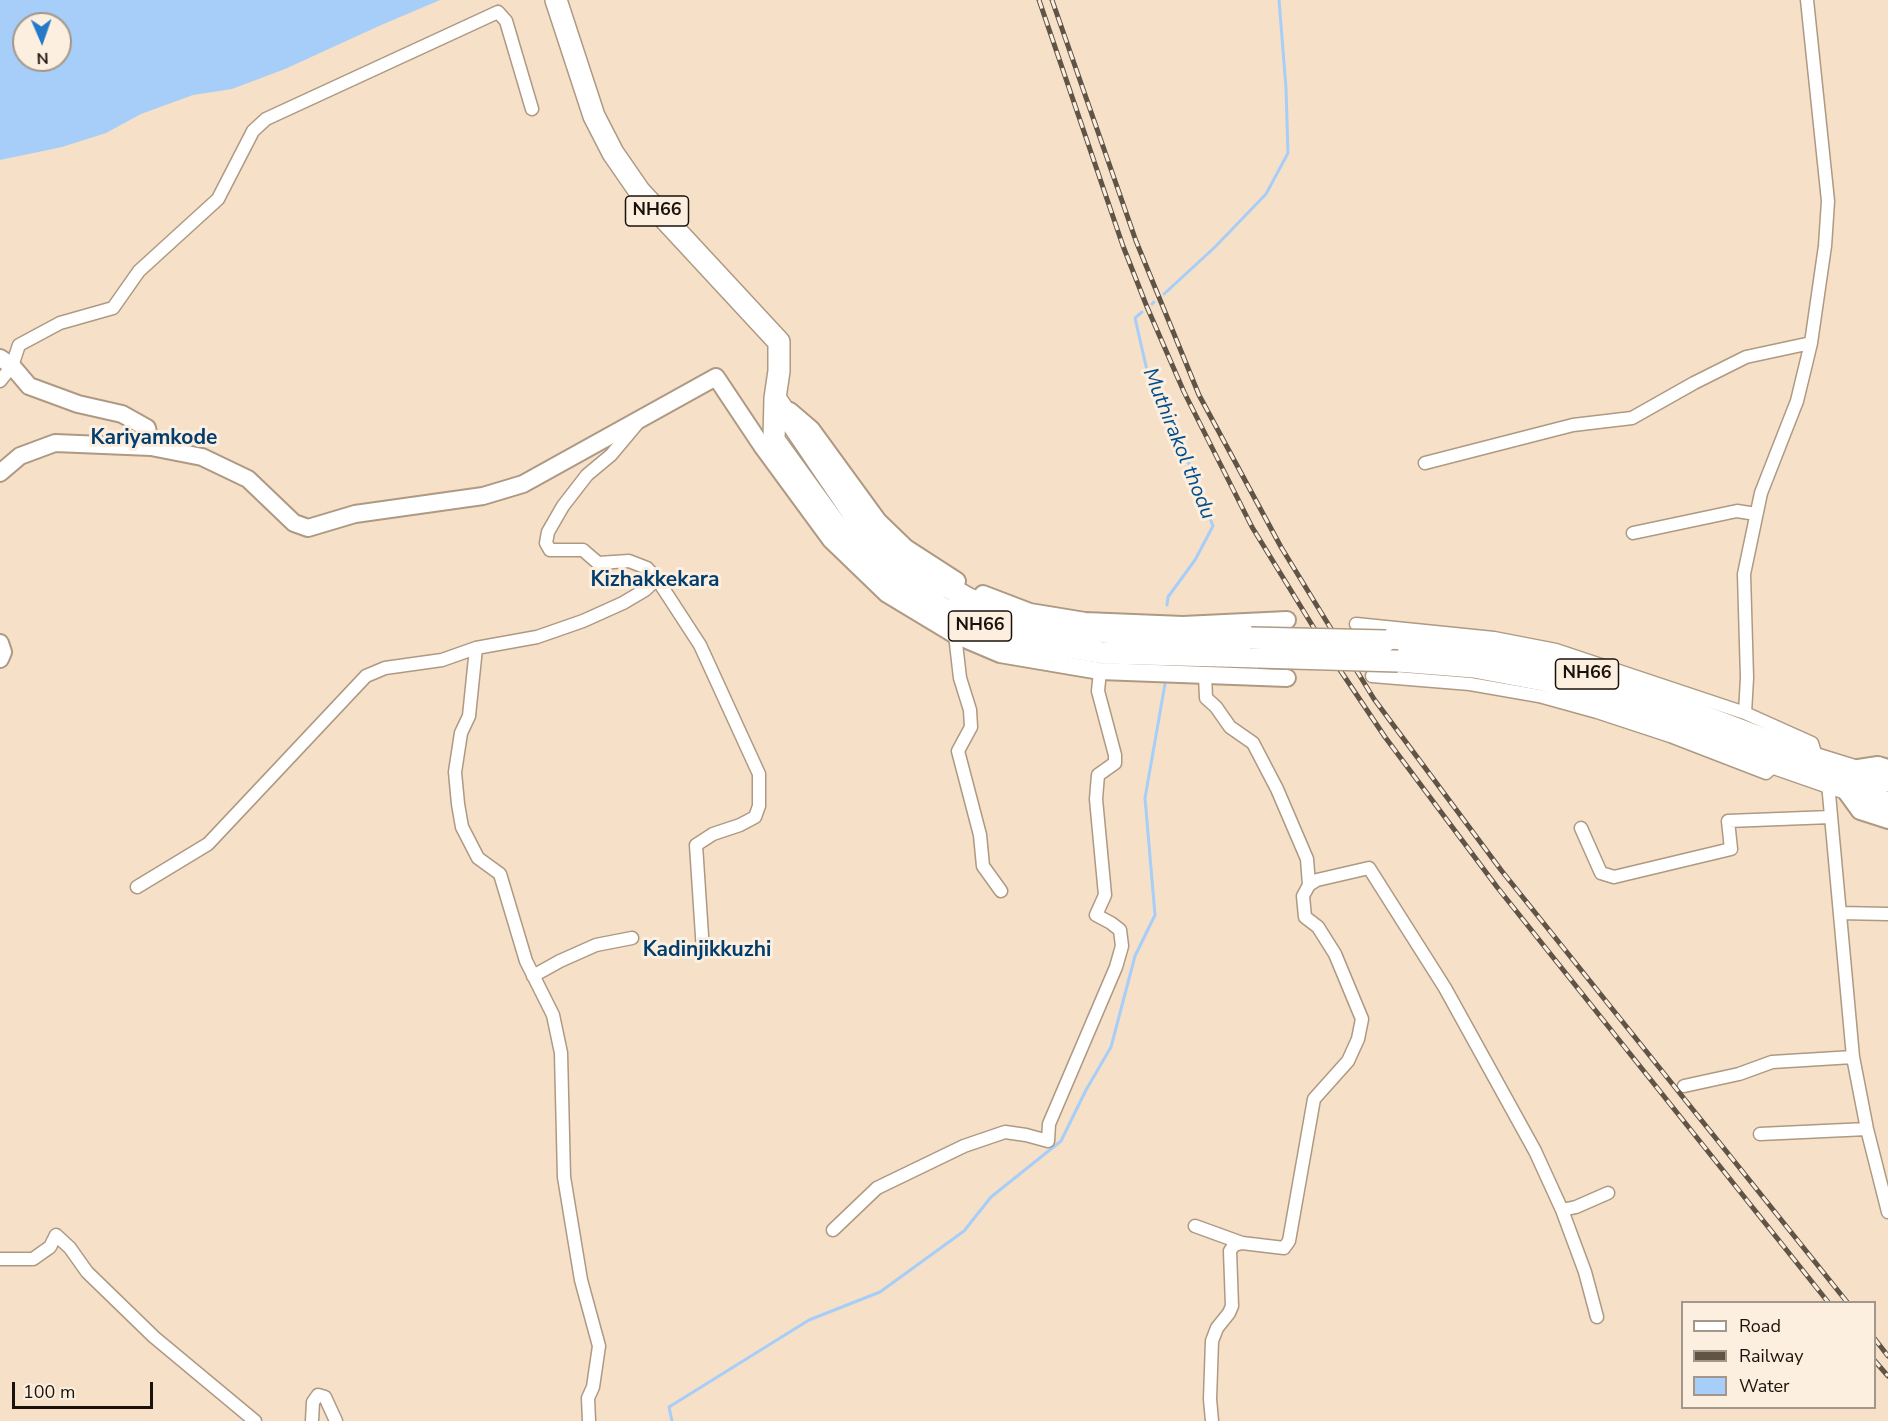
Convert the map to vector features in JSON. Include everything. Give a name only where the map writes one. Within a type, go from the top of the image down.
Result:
[{"type":"highway","name":"NH66","points":[[556,0],[594,116],[613,153],[640,192],[779,342],[774,440],[837,527],[887,574],[942,608],[1003,637],[1104,653],[1386,641],[1471,648],[1544,662],[1608,680],[1817,759],[1841,780],[1888,781]]},
{"type":"highway","name":"NH66","points":[[775,398],[853,513],[899,559],[969,599],[1029,624],[1398,662],[1474,667],[1543,680],[1668,721],[1776,764],[1841,780],[1888,802]]},
{"type":"highway","name":"NH66","points":[[1776,764],[1817,759]]},
{"type":"street","points":[[1745,713],[1747,678],[1744,574],[1761,493],[1797,400],[1811,343],[1825,246],[1828,201],[1807,0]]},
{"type":"street","points":[[0,381],[6,362],[19,345],[60,323],[112,308],[139,271],[218,199],[253,131],[266,119],[498,12],[506,21],[532,109]]},
{"type":"street","points":[[1425,464],[1573,424],[1632,418],[1694,382],[1746,357],[1811,343]]},
{"type":"street","points":[[6,362],[29,386],[78,404],[122,414],[147,428],[151,447]]},
{"type":"street","points":[[0,473],[20,456],[55,443],[151,447],[202,457],[248,479],[294,523],[308,528],[355,514],[483,496],[523,484],[716,377],[762,446],[831,540],[886,594],[955,635],[1000,654],[1100,671],[1287,678]]},
{"type":"street","points":[[775,398],[811,429],[878,521],[906,548],[956,581],[982,594],[1030,612],[1085,621],[1183,625],[1287,620]]},
{"type":"street","points":[[640,420],[611,455],[587,476],[564,506],[548,532],[546,543],[550,550],[583,550],[598,563],[629,561],[647,568],[657,579],[700,645],[759,774],[759,806],[754,817],[740,825],[713,834],[696,845],[703,951]]},
{"type":"street","points":[[1633,533],[1737,511],[1756,514]]},
{"type":"street","points":[[137,887],[208,844],[366,676],[385,668],[442,660],[476,648],[537,637],[583,621],[623,603],[645,590],[657,579]]},
{"type":"street","points":[[1356,624],[1494,639],[1556,650],[1745,713],[1812,743],[1817,759]]},
{"type":"street","points":[[955,635],[960,678],[970,710],[971,727],[958,751],[980,835],[983,866],[1001,891]]},
{"type":"street","points":[[0,644],[3,652],[0,659]]},
{"type":"street","points":[[476,648],[470,716],[461,733],[455,772],[462,827],[478,858],[500,874],[526,962],[553,1015],[561,1053],[564,1177],[581,1280],[599,1346],[593,1387],[588,1398],[589,1421]]},
{"type":"street","points":[[833,1230],[877,1188],[964,1146],[1005,1132],[1048,1141],[1049,1124],[1116,967],[1122,946],[1120,930],[1096,915],[1105,895],[1096,799],[1098,776],[1115,763],[1115,755],[1098,691],[1100,671]]},
{"type":"street","points":[[1196,1226],[1242,1243],[1284,1248],[1289,1241],[1314,1099],[1348,1061],[1358,1039],[1362,1019],[1339,963],[1318,927],[1305,917],[1303,896],[1311,880],[1307,859],[1277,789],[1253,743],[1230,727],[1216,706],[1206,698],[1205,675]]},
{"type":"street","points":[[1372,676],[1470,684],[1539,696],[1670,736],[1766,773],[1776,764]]},
{"type":"street","points":[[1841,780],[1878,765],[1888,768]]},
{"type":"street","points":[[1841,780],[1831,817],[1853,1057],[1867,1129],[1888,1212]]},
{"type":"street","points":[[1841,780],[1860,812],[1888,820]]},
{"type":"street","points":[[1581,828],[1601,873],[1614,877],[1731,849],[1728,821],[1831,817]]},
{"type":"street","points":[[1311,880],[1369,868],[1445,988],[1535,1151],[1562,1210],[1585,1272],[1598,1317]]},
{"type":"street","points":[[1840,914],[1888,914]]},
{"type":"street","points":[[533,976],[596,945],[632,938]]},
{"type":"street","points":[[1684,1086],[1738,1074],[1772,1062],[1853,1057]]},
{"type":"street","points":[[1760,1134],[1867,1129]]},
{"type":"street","points":[[1562,1210],[1576,1207],[1608,1193]]},
{"type":"street","points":[[0,1259],[33,1259],[50,1247],[56,1235],[70,1248],[87,1272],[154,1337],[255,1421]]},
{"type":"street","points":[[1212,1421],[1210,1399],[1212,1341],[1217,1328],[1232,1306],[1230,1251],[1234,1245],[1242,1243]]},
{"type":"street","points":[[312,1421],[313,1402],[318,1395],[325,1397],[336,1421]]},
{"type":"water","points":[[0,0],[440,0],[285,69],[232,89],[193,95],[141,114],[106,133],[62,147],[0,160]]},
{"type":"waterway","points":[[1164,294],[1215,247],[1266,194],[1288,153],[1286,88],[1279,0]]},
{"type":"waterway","name":"Muthirakol thodu","points":[[1142,312],[1135,318],[1151,388],[1188,461],[1213,526],[1195,560],[1168,597],[1167,605]]},
{"type":"waterway","points":[[672,1421],[669,1407],[809,1320],[880,1292],[964,1231],[991,1197],[1061,1141],[1086,1090],[1111,1047],[1135,956],[1155,915],[1145,798],[1165,684]]},
{"type":"railway","points":[[1039,0],[1123,246],[1147,307],[1184,392],[1252,527],[1336,664],[1385,737],[1497,887],[1827,1301]]},
{"type":"railway","points":[[1052,0],[1136,241],[1199,395],[1281,547],[1374,699],[1501,870],[1846,1301]]},
{"type":"railway","points":[[1876,1341],[1888,1356]]},
{"type":"railway","points":[[1876,1362],[1888,1376]]},
{"type":"district","name":"Kariyamkode","points":[[154,439]]},
{"type":"district","name":"Kizhakkekara","points":[[655,581]]},
{"type":"district","name":"Kadinjikkuzhi","points":[[707,951]]}]
